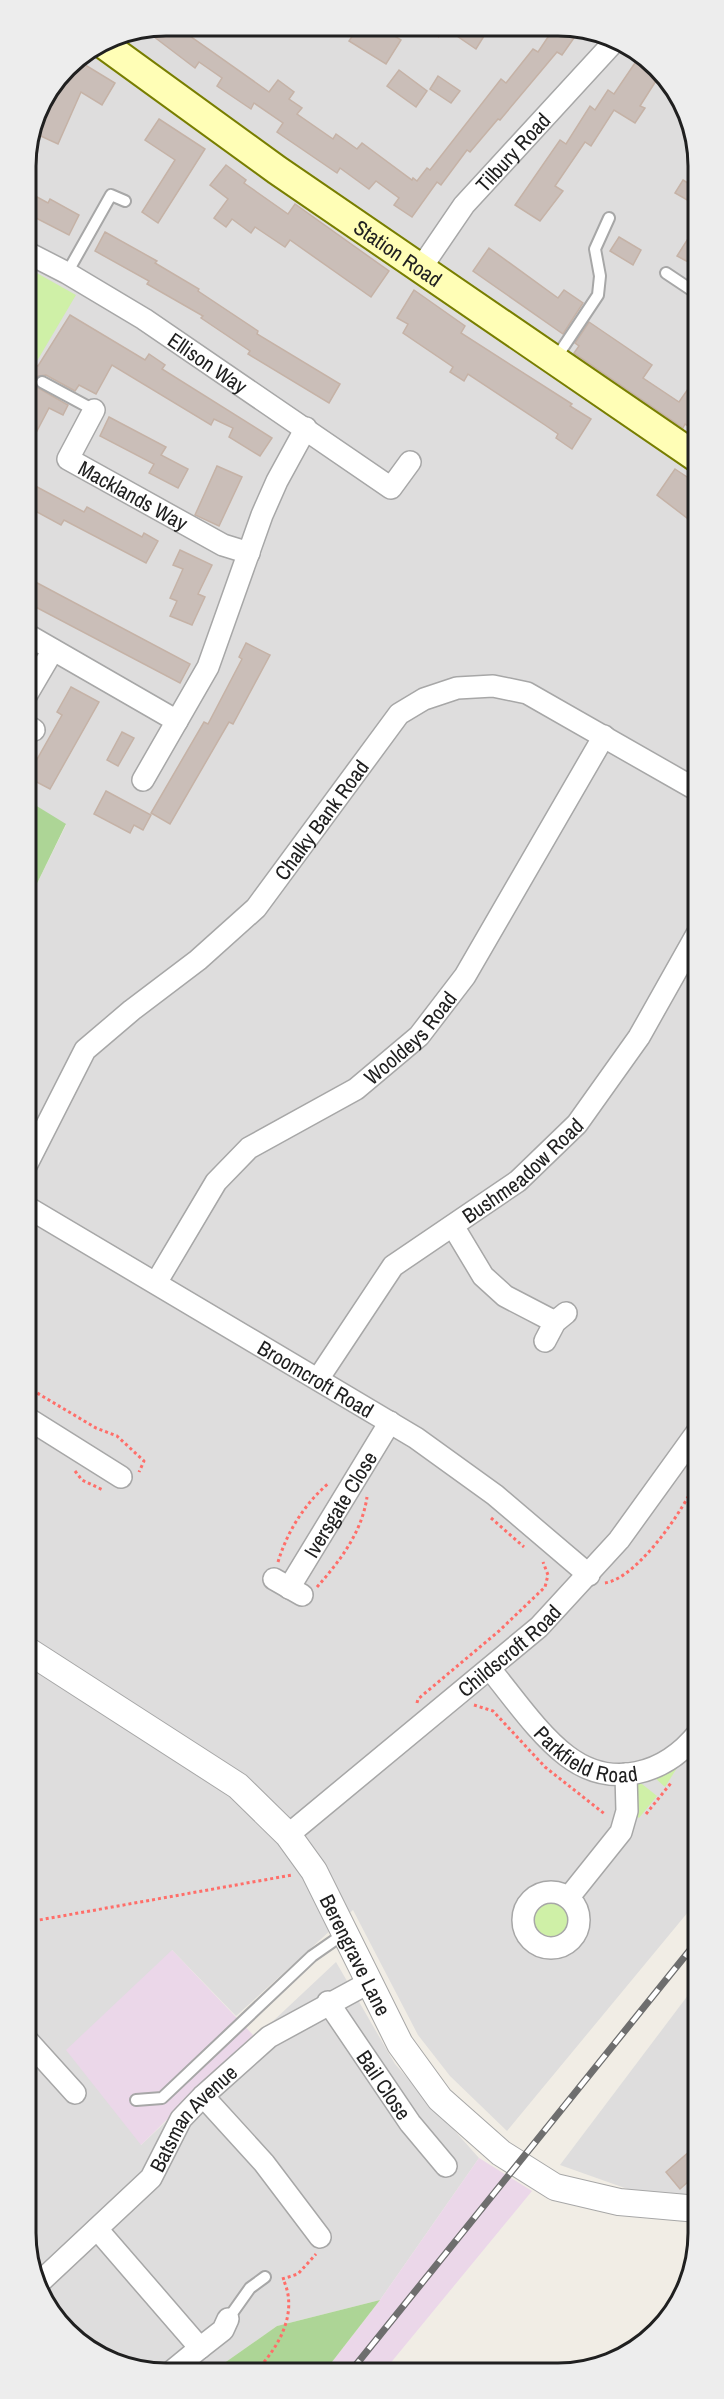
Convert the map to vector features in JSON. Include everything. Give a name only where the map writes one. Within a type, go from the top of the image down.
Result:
[{"type":"main road","name":"Station Road","points":[[110,49],[277,170],[688,452]]},
{"type":"street","name":"Tilbury Road","points":[[421,268],[464,205],[610,47]]},
{"type":"street","name":"Ellison Way","points":[[36,257],[144,319],[391,488],[410,462]]},
{"type":"street","name":"Macklands Way","points":[[94,410],[68,459],[224,545],[249,553]]},
{"type":"street","points":[[143,780],[212,657],[277,481],[306,428]]},
{"type":"street","points":[[36,640],[177,721]]},
{"type":"street","points":[[36,679],[53,650]]},
{"type":"street","name":"Chalky Bank Road","points":[[36,1146],[85,1050],[132,1010],[198,960],[256,908],[399,714],[424,699],[457,688],[493,686],[527,693],[688,785]]},
{"type":"street","name":"Wooldeys Road","points":[[156,1283],[216,1182],[249,1148],[356,1089],[419,1036],[465,976],[604,736]]},
{"type":"street","name":"Bushmeadow Road","points":[[318,1379],[393,1266],[518,1181],[577,1124],[639,1037],[688,950]]},
{"type":"street","name":"Broomcroft Road","points":[[36,1212],[390,1422],[495,1495],[589,1575]]},
{"type":"street","points":[[453,1226],[483,1276],[505,1296],[561,1317],[545,1341]]},
{"type":"street","name":"Iversgate Close","points":[[289,1587],[390,1422]]},
{"type":"street","points":[[36,1425],[121,1477]]},
{"type":"street","name":"Childscroft Road","points":[[288,1835],[490,1670],[539,1627],[589,1575],[649,1502],[688,1445]]},
{"type":"street","name":"Berengrave Lane","points":[[36,1656],[238,1786],[288,1835],[314,1871],[400,2044],[440,2099],[501,2153],[555,2187],[619,2202],[688,2208]]},
{"type":"street","name":"Parkfield Road","points":[[490,1670],[568,1757],[590,1769],[626,1774],[647,1770],[670,1761],[688,1743]]},
{"type":"street","points":[[571,1894],[621,1832],[627,1811],[626,1774]]},
{"type":"street","name":"Batsman Avenue","points":[[44,2278],[151,2178],[181,2119],[203,2096],[269,2037],[328,2002],[370,1982]]},
{"type":"street","name":"Bail Close","points":[[328,2002],[404,2113],[446,2166]]},
{"type":"street","points":[[36,2050],[75,2093]]},
{"type":"street","points":[[203,2096],[264,2163],[320,2237]]},
{"type":"street","points":[[97,2229],[200,2348]]},
{"type":"street","points":[[182,2363],[223,2330],[228,2319]]},
{"type":"lane","points":[[67,273],[111,195],[125,201]]},
{"type":"lane","points":[[554,361],[598,295],[600,276],[595,249],[609,218]]},
{"type":"lane","points":[[666,273],[688,288]]},
{"type":"lane","points":[[42,382],[94,410]]},
{"type":"lane","points":[[136,2100],[162,2098],[312,1956],[345,1932]]},
{"type":"lane","points":[[228,2319],[250,2288],[266,2277]]},
{"type":"path","points":[[333,1480],[312,1498],[283,1548],[273,1576],[289,1587],[309,1596],[322,1582],[359,1528],[368,1493]]},
{"type":"path","points":[[488,1515],[526,1548]]},
{"type":"path","points":[[418,1710],[418,1698],[499,1631],[545,1587],[547,1570],[539,1557]]},
{"type":"path","points":[[472,1699],[468,1703],[493,1711],[545,1767],[597,1805],[611,1821]]},
{"type":"path","points":[[642,1819],[671,1783]]},
{"type":"path","points":[[36,1921],[314,1871]]},
{"type":"path","points":[[536,1888],[571,1894],[585,1928],[571,1949],[552,1955],[528,1947],[520,1937],[515,1920],[522,1899],[536,1888]]},
{"type":"path","points":[[266,2277],[283,2279],[298,2274],[314,2258],[321,2242],[320,2237]]},
{"type":"path","points":[[264,2363],[271,2355],[284,2331],[289,2298],[283,2279]]},
{"type":"shaded area","points":[[166,36],[558,36],[575,37],[600,43],[623,53],[637,63],[650,74],[671,101],[684,133],[688,158],[688,1912],[507,2131],[450,2076],[418,2035],[353,1910],[236,2016],[172,1950],[141,2145],[336,1962],[395,2064],[479,2158],[380,2300],[277,2326],[224,2363],[158,2363],[124,2356],[101,2346],[74,2325],[53,2298],[40,2266],[37,2250],[36,886],[66,825],[36,806],[36,158],[40,133],[46,116],[63,87],[80,68],[109,49],[133,40]]},
{"type":"shaded area","points":[[172,1950],[253,2035],[141,2145],[66,2050]]},
{"type":"shaded area","points":[[688,1995],[688,2198],[636,2192],[560,2165]]},
{"type":"shaded area","points":[[479,2158],[532,2191],[391,2363],[331,2363],[380,2300]]},
{"type":"green space","points":[[36,273],[76,295],[36,360]]},
{"type":"green space","points":[[36,806],[66,824],[36,886]]},
{"type":"green space","points":[[680,1763],[665,1787],[654,1777]]},
{"type":"green space","points":[[637,1783],[642,1784],[657,1796],[639,1818],[631,1812]]},
{"type":"green space","points":[[551,1897],[567,1904],[574,1920],[567,1936],[551,1943],[535,1936],[528,1920],[535,1904]]},
{"type":"green space","points":[[380,2300],[331,2363],[224,2363],[277,2326]]},
{"type":"building","points":[[190,36],[269,92],[278,80],[294,92],[289,99],[302,108],[297,114],[333,139],[336,134],[357,149],[362,143],[412,180],[413,178],[417,181],[427,168],[430,170],[501,79],[506,83],[533,49],[538,52],[549,36],[575,37],[562,55],[557,52],[470,152],[467,150],[441,185],[437,182],[412,217],[394,205],[399,198],[376,181],[369,189],[340,168],[337,173],[277,132],[283,123],[254,103],[251,109],[217,86],[222,78],[199,62],[195,68],[154,37]]},
{"type":"building","points":[[352,36],[395,36],[401,40],[386,64],[349,41]]},
{"type":"building","points":[[457,36],[484,36],[476,49]]},
{"type":"building","points":[[636,62],[656,81],[640,106],[645,108],[635,123],[614,110],[591,146],[585,142],[555,186],[563,191],[540,221],[515,205],[560,140],[566,144],[590,106],[595,110],[608,90],[614,94]]},
{"type":"building","points":[[85,65],[115,83],[102,105],[81,92],[58,144],[40,136],[40,133],[53,101],[74,74]]},
{"type":"building","points":[[399,70],[427,91],[416,107],[387,86]]},
{"type":"building","points":[[438,76],[460,91],[451,103],[430,89]]},
{"type":"building","points":[[159,119],[205,149],[158,223],[142,212],[175,160],[145,140]]},
{"type":"building","points":[[226,165],[246,180],[244,183],[288,214],[295,204],[389,271],[371,297],[290,240],[285,247],[255,227],[251,233],[232,219],[226,227],[214,218],[228,199],[210,185]]},
{"type":"building","points":[[683,180],[688,183],[688,200],[675,193]]},
{"type":"building","points":[[36,196],[48,203],[50,199],[79,215],[69,235],[36,218]]},
{"type":"building","points":[[105,232],[157,261],[155,263],[199,289],[198,291],[258,331],[257,334],[340,384],[329,403],[248,354],[250,351],[201,318],[203,316],[147,284],[149,281],[95,251]]},
{"type":"building","points":[[619,237],[641,250],[633,265],[610,251]]},
{"type":"building","points":[[688,239],[688,262],[677,256]]},
{"type":"building","points":[[489,248],[558,298],[564,290],[583,303],[563,334],[473,271]]},
{"type":"building","points":[[414,290],[465,326],[461,333],[572,404],[570,406],[591,419],[572,449],[556,438],[558,434],[468,374],[464,381],[450,372],[453,367],[403,333],[408,324],[397,318]]},
{"type":"building","points":[[70,315],[145,360],[149,354],[165,365],[162,369],[272,438],[260,456],[229,437],[233,428],[214,419],[211,425],[112,365],[96,394],[79,385],[75,391],[46,375],[38,376],[36,381],[36,365],[38,366]]},
{"type":"building","points":[[589,322],[652,365],[643,378],[679,402],[688,389],[688,426],[685,424],[683,428],[574,353],[579,346],[575,343]]},
{"type":"building","points":[[36,385],[68,405],[63,415],[49,408],[36,433]]},
{"type":"building","points":[[109,417],[166,447],[161,455],[188,469],[178,488],[149,473],[154,464],[100,436]]},
{"type":"building","points":[[217,466],[242,477],[219,526],[195,515]]},
{"type":"building","points":[[675,469],[688,478],[688,519],[657,495]]},
{"type":"building","points":[[36,486],[84,512],[87,507],[142,537],[144,533],[158,541],[146,563],[64,520],[61,525],[36,511]]},
{"type":"building","points":[[180,550],[212,565],[198,594],[205,597],[192,625],[170,616],[177,601],[170,598],[183,569],[173,565]]},
{"type":"building","points":[[36,582],[190,664],[180,683],[36,607]]},
{"type":"building","points":[[246,643],[270,655],[233,724],[229,722],[170,824],[151,813],[204,722],[208,724],[242,659],[239,657]]},
{"type":"building","points":[[71,687],[99,702],[50,789],[36,782],[36,761],[62,715],[57,712]]},
{"type":"building","points":[[122,732],[134,738],[118,766],[107,760]]},
{"type":"building","points":[[106,791],[151,815],[143,830],[134,825],[130,833],[94,814]]},
{"type":"building","points":[[688,2153],[688,2182],[680,2189],[666,2172]]},
{"type":"railway","points":[[357,2363],[688,1952]]}]
